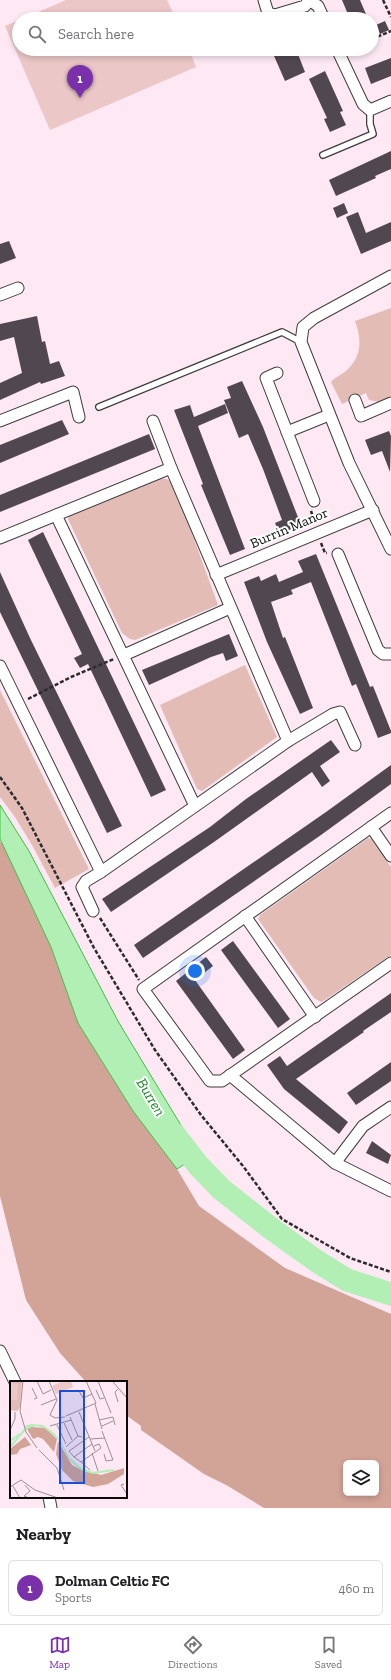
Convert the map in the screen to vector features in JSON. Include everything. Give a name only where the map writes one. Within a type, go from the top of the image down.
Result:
[{"type":"street","points":[[264,0],[268,12]]},
{"type":"street","points":[[285,12],[305,6],[309,0],[318,6],[321,12]]},
{"type":"street","points":[[341,56],[363,104],[370,110],[391,100]]},
{"type":"street","points":[[391,276],[314,318],[303,327],[301,342],[349,462],[391,549]]},
{"type":"street","points":[[0,295],[18,288]]},
{"type":"street","points":[[277,374],[266,378],[314,501]]},
{"type":"street","points":[[0,421],[73,392],[79,417]]},
{"type":"street","points":[[355,400],[361,416],[391,403]]},
{"type":"street","points":[[288,432],[329,415]]},
{"type":"street","points":[[153,421],[216,575],[288,741]]},
{"type":"street","points":[[0,538],[171,468]]},
{"type":"street","name":"Burrin Manor","points":[[216,575],[373,510]]},
{"type":"street","points":[[56,515],[195,806]]},
{"type":"street","points":[[338,554],[378,650],[383,654],[391,654]]},
{"type":"street","points":[[124,655],[230,608]]},
{"type":"street","points":[[0,666],[102,872]]},
{"type":"street","points":[[93,911],[82,887],[86,881],[102,872],[288,741],[333,714],[340,712],[355,745]]},
{"type":"street","points":[[391,813],[143,989],[210,1081],[222,1081],[391,963]]},
{"type":"street","points":[[371,827],[391,856]]},
{"type":"street","points":[[245,916],[315,1017]]},
{"type":"street","points":[[230,1075],[335,1163],[391,1191]]},
{"type":"street","points":[[335,1163],[363,1126],[391,1107]]},
{"type":"street","points":[[0,1351],[14,1381]]},
{"type":"street","points":[[49,1498],[51,1508]]},
{"type":"lane","points":[[323,155],[373,134],[370,124],[370,110]]},
{"type":"lane","points":[[99,407],[282,332],[301,342]]},
{"type":"path","points":[[383,0],[391,17]]},
{"type":"path","points":[[379,36],[391,31]]},
{"type":"path","points":[[18,703],[71,677],[124,655]]},
{"type":"path","points":[[93,911],[101,918],[139,979],[143,989]]},
{"type":"shaded area","points":[[66,0],[167,0],[173,12],[38,12]]},
{"type":"shaded area","points":[[12,23],[12,42],[5,26]]},
{"type":"shaded area","points":[[18,56],[192,56],[196,67],[50,130]]},
{"type":"shaded area","points":[[391,308],[391,396],[379,402],[369,400],[366,393],[342,404],[331,382],[351,366],[358,354],[359,335],[355,321]]},
{"type":"shaded area","points":[[158,478],[167,479],[174,484],[218,605],[135,640],[130,639],[122,633],[68,519],[70,513]]},
{"type":"shaded area","points":[[245,665],[277,737],[202,791],[197,789],[160,705]]},
{"type":"shaded area","points":[[0,690],[89,869],[55,888],[32,845],[15,817],[0,797]]},
{"type":"shaded area","points":[[368,838],[371,839],[391,867],[391,955],[321,1002],[314,998],[258,919],[260,915]]},
{"type":"shaded area","points":[[0,842],[4,844],[51,947],[78,1023],[133,1111],[177,1169],[199,1206],[285,1268],[391,1314],[391,1508],[264,1508],[228,1486],[204,1474],[141,1430],[141,1426],[127,1416],[127,1381],[85,1381],[60,1353],[26,1300],[0,1196]]},
{"type":"water","points":[[0,805],[29,851],[119,1023],[199,1155],[177,1169],[133,1111],[78,1023],[51,947],[0,839]]},
{"type":"building","points":[[342,0],[360,0],[365,12],[347,12]]},
{"type":"building","points":[[385,21],[389,30],[380,34],[379,24]]},
{"type":"building","points":[[274,56],[299,56],[305,72],[285,81]]},
{"type":"building","points":[[391,58],[391,76],[371,84],[365,68]]},
{"type":"building","points":[[325,71],[343,111],[340,112],[346,125],[330,132],[324,119],[327,118],[309,79]]},
{"type":"building","points":[[391,151],[391,169],[375,176],[376,178],[336,196],[329,180]]},
{"type":"building","points":[[344,203],[348,213],[337,218],[333,208]]},
{"type":"building","points":[[358,212],[366,233],[391,222],[391,241],[361,254],[346,217]]},
{"type":"building","points":[[9,241],[16,258],[0,264],[0,244]]},
{"type":"building","points":[[37,316],[42,342],[45,341],[50,364],[59,361],[65,376],[41,384],[40,382],[0,400],[0,383],[22,373],[14,337],[0,341],[0,324]]},
{"type":"building","points":[[242,381],[263,427],[301,525],[280,534],[275,523],[282,520],[263,469],[248,434],[239,438],[224,400],[231,398],[227,387]]},
{"type":"building","points":[[225,404],[228,413],[198,426],[245,549],[230,555],[201,485],[203,484],[174,410],[190,405],[194,417]]},
{"type":"building","points":[[62,420],[69,434],[0,463],[0,445]]},
{"type":"building","points":[[389,431],[391,436],[390,472],[382,451],[371,455],[365,440]]},
{"type":"building","points":[[149,434],[155,449],[0,512],[0,495]]},
{"type":"building","points":[[43,532],[166,790],[151,797],[88,664],[80,668],[74,658],[82,654],[28,540]]},
{"type":"building","points":[[316,554],[370,687],[373,686],[391,731],[391,733],[378,738],[356,684],[352,686],[311,582],[291,590],[293,594],[271,602],[283,638],[285,637],[313,708],[300,714],[267,642],[244,582],[259,576],[261,581],[276,574],[279,582],[303,572],[298,561]]},
{"type":"building","points":[[0,572],[30,638],[122,826],[107,833],[0,612]]},
{"type":"building","points":[[229,634],[238,656],[226,661],[223,653],[149,685],[142,670]]},
{"type":"building","points":[[331,740],[340,752],[320,766],[330,781],[322,787],[312,772],[214,842],[111,912],[102,899],[210,827],[246,799]]},
{"type":"building","points":[[391,765],[391,784],[321,835],[143,958],[134,945],[326,812]]},
{"type":"building","points":[[233,941],[290,1019],[278,1028],[221,950]]},
{"type":"building","points":[[206,957],[213,966],[195,980],[245,1050],[233,1059],[176,981]]},
{"type":"building","points":[[391,993],[391,1012],[296,1079],[348,1122],[339,1134],[284,1089],[267,1065],[280,1056],[287,1066]]},
{"type":"building","points":[[391,1062],[391,1081],[356,1105],[347,1093]]},
{"type":"building","points":[[372,1141],[391,1155],[388,1164],[366,1153]]},
{"type":"waterway","name":"Burren","points":[[174,1134],[198,1165],[221,1189],[273,1230],[318,1262],[347,1280],[391,1294]]},
{"type":"place","name":"Dolman Celtic FC","points":[[80,98]]}]
